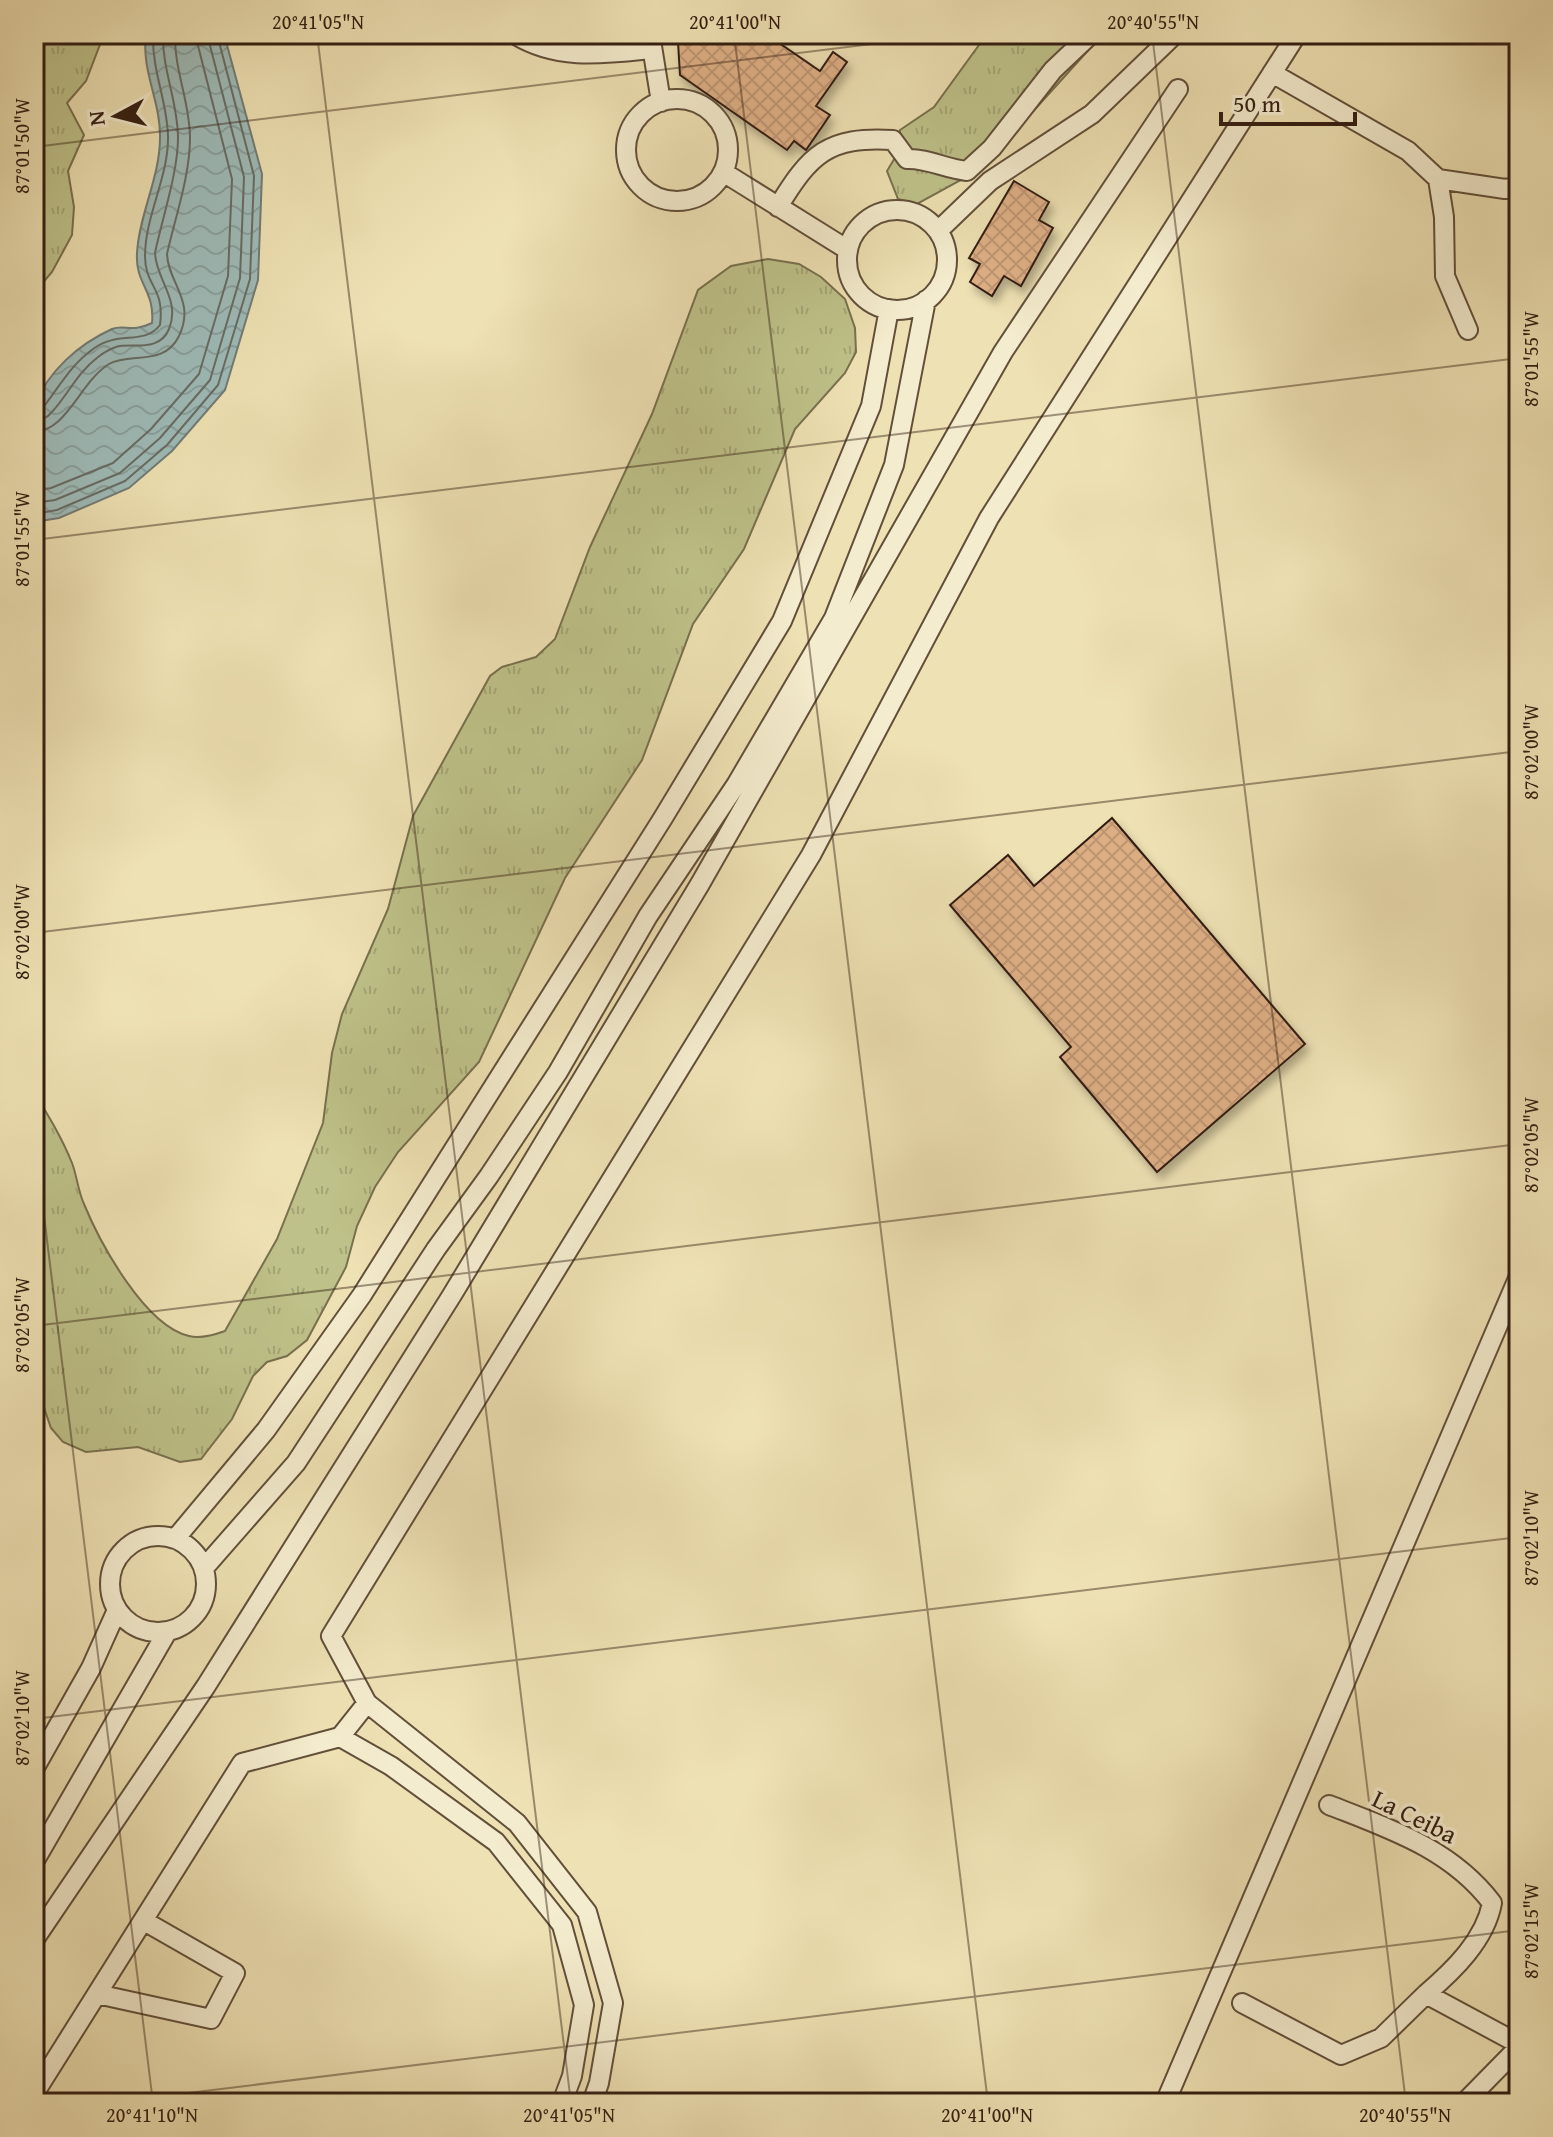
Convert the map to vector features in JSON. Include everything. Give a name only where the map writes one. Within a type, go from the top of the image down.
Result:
[{"type":"street","points":[[514,34],[535,47],[580,55],[651,42],[661,102]]},
{"type":"street","points":[[778,207],[811,158],[833,144],[869,139],[893,140],[907,159],[921,159],[943,168],[967,171],[992,148],[1053,70],[1091,34]]},
{"type":"street","points":[[938,231],[990,181],[1092,114],[1175,34]]},
{"type":"street","points":[[592,2103],[599,2083],[613,2003],[587,1912],[517,1823],[367,1703],[331,1636],[811,855],[989,518],[1297,34]]},
{"type":"street","points":[[1272,73],[1408,151],[1438,179],[1505,189],[1519,187]]},
{"type":"street","points":[[34,1940],[206,1686],[452,1295],[700,884],[1003,352],[1178,89]]},
{"type":"street","points":[[686,99],[716,116],[725,131],[728,148],[723,172],[705,193],[674,201],[659,198],[639,183],[628,162],[630,130],[638,116],[661,102],[686,99]]},
{"type":"street","points":[[723,172],[848,250]]},
{"type":"street","points":[[1438,179],[1444,217],[1445,276],[1468,330]]},
{"type":"street","points":[[204,1568],[296,1463],[436,1249],[558,1072],[648,916],[736,785],[834,618],[894,465],[926,300],[942,280],[947,264],[938,231],[927,219],[911,211],[878,213],[863,222],[848,250],[852,282],[861,295],[889,309],[905,309],[926,300]]},
{"type":"street","points":[[175,1539],[266,1430],[362,1295],[663,818],[782,621],[871,406],[889,309]]},
{"type":"street","points":[[1165,2103],[1519,1276]]},
{"type":"street","points":[[34,1862],[167,1632],[195,1616],[204,1601],[204,1568],[188,1545],[175,1539],[146,1537],[121,1553],[110,1581],[117,1610],[139,1629],[167,1632]]},
{"type":"street","points":[[34,1769],[91,1668],[117,1610]]},
{"type":"street","points":[[34,2094],[242,1763],[340,1737],[367,1703]]},
{"type":"street","points":[[340,1737],[391,1766],[496,1842],[562,1925],[584,2005],[572,2076],[562,2103]]},
{"type":"street","name":"La Ceiba","points":[[1242,2003],[1341,2055],[1381,2038],[1457,1967],[1489,1919],[1492,1903],[1465,1871],[1417,1840],[1329,1805]]},
{"type":"street","points":[[97,1994],[211,2019],[235,1973],[144,1921]]},
{"type":"street","points":[[1426,1994],[1519,2046],[1464,2103]]},
{"type":"green space","points":[[34,34],[104,34],[86,81],[67,103],[84,135],[68,171],[74,207],[72,235],[52,272],[34,293]]},
{"type":"green space","points":[[987,34],[1103,34],[981,169],[917,204],[898,199],[887,171],[896,156],[900,130],[934,107]]},
{"type":"green space","points":[[768,259],[799,264],[821,277],[845,299],[855,328],[856,352],[845,373],[795,429],[744,549],[693,624],[642,760],[565,878],[479,1062],[398,1152],[375,1187],[357,1226],[346,1267],[307,1340],[287,1356],[267,1362],[253,1376],[232,1419],[201,1459],[180,1462],[138,1447],[86,1452],[63,1442],[51,1428],[34,1379],[34,1092],[68,1154],[82,1199],[101,1240],[141,1300],[156,1317],[189,1336],[203,1337],[225,1331],[277,1239],[323,1123],[332,1053],[342,1014],[388,909],[413,816],[490,676],[502,667],[536,657],[555,639],[590,547],[652,414],[698,290],[731,266]]},
{"type":"water","points":[[146,34],[224,34],[262,174],[258,280],[225,390],[172,451],[129,488],[59,518],[34,522],[33,415],[48,381],[66,360],[88,342],[112,329],[152,323],[151,302],[137,264],[141,224],[157,167],[160,138],[158,112],[146,61]]},
{"type":"building","points":[[692,34],[766,34],[820,71],[833,52],[847,62],[816,106],[830,115],[806,150],[794,141],[787,150],[680,75],[678,42],[692,41]]},
{"type":"building","points":[[1014,181],[1049,202],[1039,220],[1053,228],[1021,286],[1004,276],[992,296],[970,282],[980,264],[969,258]]},
{"type":"building","points":[[1112,818],[1305,1044],[1157,1172],[1060,1057],[1071,1047],[950,905],[1008,855],[1034,886]]}]
